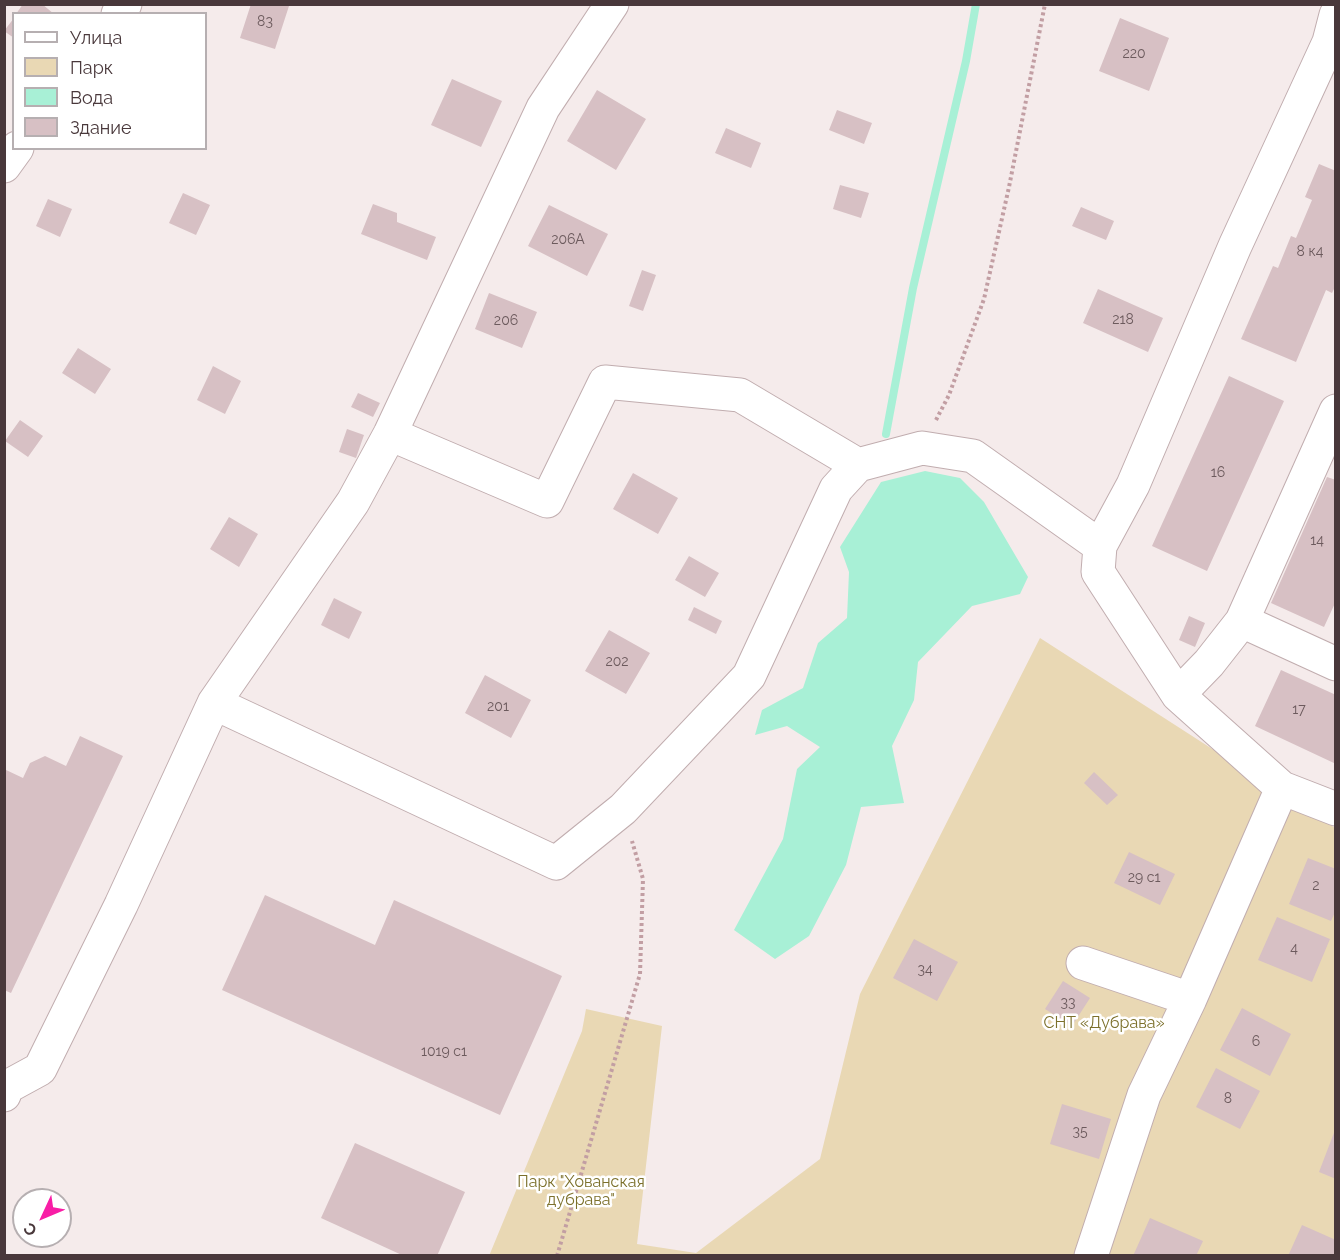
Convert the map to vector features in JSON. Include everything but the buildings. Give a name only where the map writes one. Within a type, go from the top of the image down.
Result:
[{"type":"street","points":[[5,1089],[40,1069],[121,904],[214,703],[353,502],[390,434],[543,108],[612,4]]},
{"type":"street","points":[[1335,15],[1329,42],[1235,246],[1133,485],[1100,546],[1098,572],[1178,695],[1282,788],[1335,809]]},
{"type":"street","points":[[4,166],[16,150]]},
{"type":"street","points":[[390,434],[547,501],[605,382],[740,395],[858,465]]},
{"type":"street","points":[[1178,695],[1209,663],[1242,621],[1335,411]]},
{"type":"street","points":[[214,703],[556,863],[623,809],[749,676],[836,489],[858,465],[922,448],[973,456],[1100,546]]},
{"type":"street","points":[[1242,621],[1335,664]]},
{"type":"street","points":[[1091,1256],[1144,1095],[1190,999],[1282,788]]},
{"type":"street","points":[[1083,963],[1190,999]]},
{"type":"path","points":[[922,448],[949,394],[984,299],[1009,187],[1045,4]]},
{"type":"path","points":[[557,1256],[640,974],[643,879],[623,809]]},
{"type":"green space","name":"СНТ «Дубрава»","points":[[1040,638],[1335,828],[1335,1255],[489,1256],[582,1031],[586,1009],[662,1026],[637,1244],[696,1253],[820,1159],[860,994]]},
{"type":"water","points":[[925,471],[960,478],[984,502],[1028,577],[1020,594],[972,606],[918,662],[914,700],[892,746],[904,803],[861,807],[846,865],[809,936],[775,959],[734,930],[783,839],[797,769],[820,747],[787,726],[755,735],[762,710],[803,688],[818,643],[847,618],[849,572],[840,547],[881,482]]},
{"type":"waterway","points":[[886,434],[913,288],[966,61],[976,4]]},
{"type":"park label","name":"Парк \"Хованская дубрава\"","points":[[581,1191]]}]
